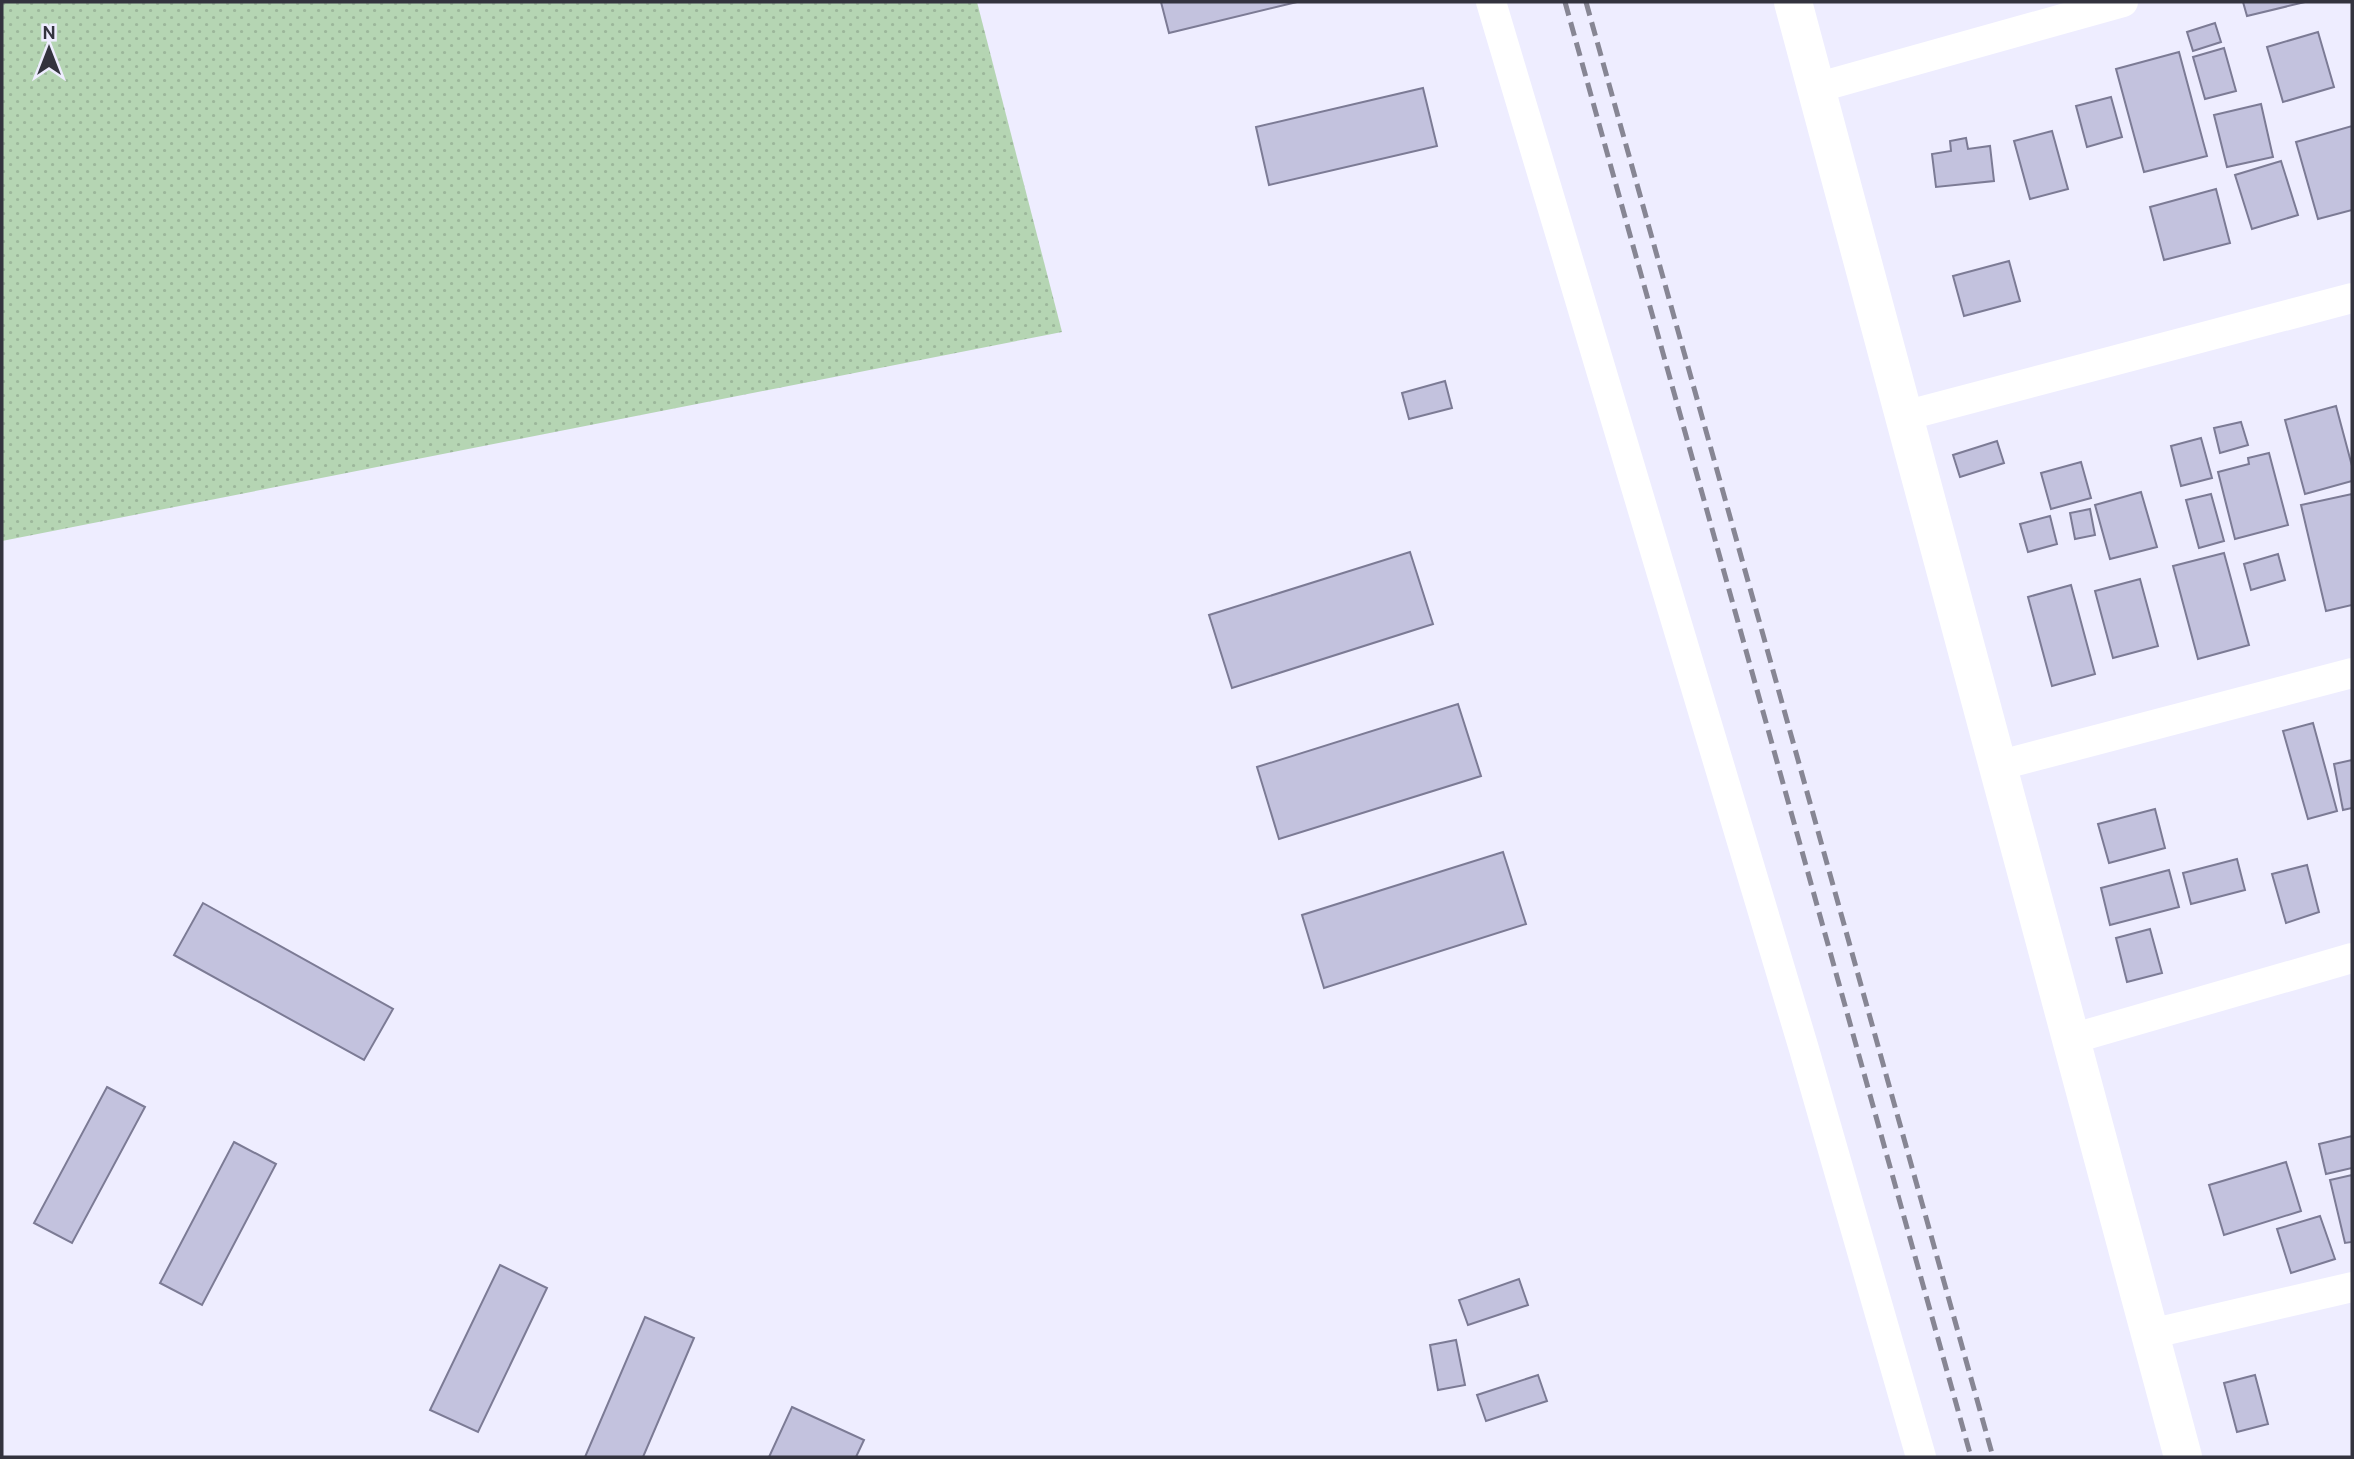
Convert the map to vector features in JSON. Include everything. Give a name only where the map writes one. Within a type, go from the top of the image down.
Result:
[{"type":"street","points":[[1491,2],[1804,1049],[1922,1457]]},
{"type":"street","points":[[1793,2],[2182,1457]]},
{"type":"street","points":[[1815,88],[2123,2]]},
{"type":"street","points":[[1904,416],[2352,298]]},
{"type":"street","points":[[1997,766],[2352,673]]},
{"type":"street","points":[[2071,1039],[2352,958]]},
{"type":"street","points":[[2150,1334],[2352,1287]]},
{"type":"green space","points":[[2,2],[977,2],[1062,332],[2,541]]},
{"type":"building","points":[[1161,2],[1297,2],[1169,33]]},
{"type":"building","points":[[2243,2],[2305,2],[2247,16]]},
{"type":"building","points":[[2215,23],[2221,42],[2193,51],[2187,32]]},
{"type":"building","points":[[2318,32],[2334,87],[2283,102],[2267,47]]},
{"type":"building","points":[[2224,48],[2236,91],[2205,99],[2193,57]]},
{"type":"building","points":[[2179,52],[2207,156],[2144,172],[2116,69]]},
{"type":"building","points":[[1423,88],[1437,146],[1269,185],[1256,127]]},
{"type":"building","points":[[2111,97],[2122,137],[2087,147],[2076,106]]},
{"type":"building","points":[[2261,104],[2273,157],[2227,167],[2214,115]]},
{"type":"building","points":[[2352,126],[2352,210],[2318,219],[2296,142]]},
{"type":"building","points":[[2052,131],[2068,189],[2030,199],[2014,141]]},
{"type":"building","points":[[1966,138],[1968,149],[1990,146],[1994,181],[1936,187],[1932,154],[1951,151],[1950,141]]},
{"type":"building","points":[[2281,161],[2298,215],[2252,229],[2235,175]]},
{"type":"building","points":[[2216,189],[2230,243],[2164,260],[2150,207]]},
{"type":"building","points":[[2009,261],[2020,301],[1964,316],[1953,276]]},
{"type":"building","points":[[1445,381],[1452,408],[1409,419],[1402,393]]},
{"type":"building","points":[[2336,406],[2352,466],[2352,481],[2305,494],[2285,420]]},
{"type":"building","points":[[2241,422],[2248,445],[2220,453],[2214,428]]},
{"type":"building","points":[[2201,438],[2212,478],[2181,486],[2171,446]]},
{"type":"building","points":[[1997,441],[2004,463],[1960,477],[1953,455]]},
{"type":"building","points":[[2269,453],[2288,525],[2235,539],[2218,472],[2249,464],[2248,458]]},
{"type":"building","points":[[2081,462],[2091,498],[2051,509],[2041,473]]},
{"type":"building","points":[[2141,492],[2157,547],[2110,559],[2095,505]]},
{"type":"building","points":[[2211,494],[2224,541],[2199,548],[2186,500]]},
{"type":"building","points":[[2352,494],[2352,605],[2326,611],[2301,505]]},
{"type":"building","points":[[2090,509],[2095,535],[2075,539],[2070,513]]},
{"type":"building","points":[[2050,516],[2057,544],[2028,552],[2020,524]]},
{"type":"building","points":[[1410,552],[1433,624],[1232,688],[1209,615]]},
{"type":"building","points":[[2224,553],[2249,645],[2198,659],[2173,566]]},
{"type":"building","points":[[2278,554],[2285,580],[2251,590],[2244,564]]},
{"type":"building","points":[[2140,579],[2158,646],[2113,658],[2095,591]]},
{"type":"building","points":[[2071,585],[2095,674],[2052,686],[2028,597]]},
{"type":"building","points":[[1458,704],[1481,776],[1279,839],[1257,767]]},
{"type":"building","points":[[2313,723],[2337,811],[2308,819],[2283,731]]},
{"type":"building","points":[[2352,760],[2352,808],[2343,810],[2334,764]]},
{"type":"building","points":[[2155,809],[2165,848],[2109,863],[2098,824]]},
{"type":"building","points":[[1503,852],[1526,924],[1324,988],[1302,915]]},
{"type":"building","points":[[2237,859],[2245,890],[2191,904],[2183,873]]},
{"type":"building","points":[[2307,865],[2319,912],[2286,923],[2272,874]]},
{"type":"building","points":[[2169,870],[2179,907],[2110,925],[2101,888]]},
{"type":"building","points":[[203,903],[393,1009],[364,1060],[174,955]]},
{"type":"building","points":[[2150,929],[2162,973],[2127,982],[2116,938]]},
{"type":"building","points":[[107,1087],[145,1107],[72,1243],[34,1223]]},
{"type":"building","points":[[2352,1136],[2352,1168],[2326,1174],[2319,1144]]},
{"type":"building","points":[[234,1142],[276,1164],[202,1305],[160,1283]]},
{"type":"building","points":[[2286,1162],[2301,1211],[2224,1235],[2209,1185]]},
{"type":"building","points":[[2352,1175],[2352,1242],[2345,1243],[2330,1180]]},
{"type":"building","points":[[2320,1216],[2335,1259],[2291,1273],[2277,1229]]},
{"type":"building","points":[[500,1265],[547,1288],[478,1432],[430,1410]]},
{"type":"building","points":[[1519,1279],[1528,1305],[1468,1325],[1459,1300]]},
{"type":"building","points":[[645,1317],[694,1338],[643,1457],[585,1457]]},
{"type":"building","points":[[1456,1340],[1465,1385],[1438,1390],[1430,1345]]},
{"type":"building","points":[[1538,1375],[1547,1401],[1486,1421],[1477,1395]]},
{"type":"building","points":[[2255,1375],[2268,1424],[2237,1432],[2224,1383]]},
{"type":"building","points":[[792,1407],[864,1440],[856,1457],[769,1457]]},
{"type":"railway","points":[[1565,2],[1971,1457]]},
{"type":"railway","points":[[1586,2],[1993,1457]]}]
